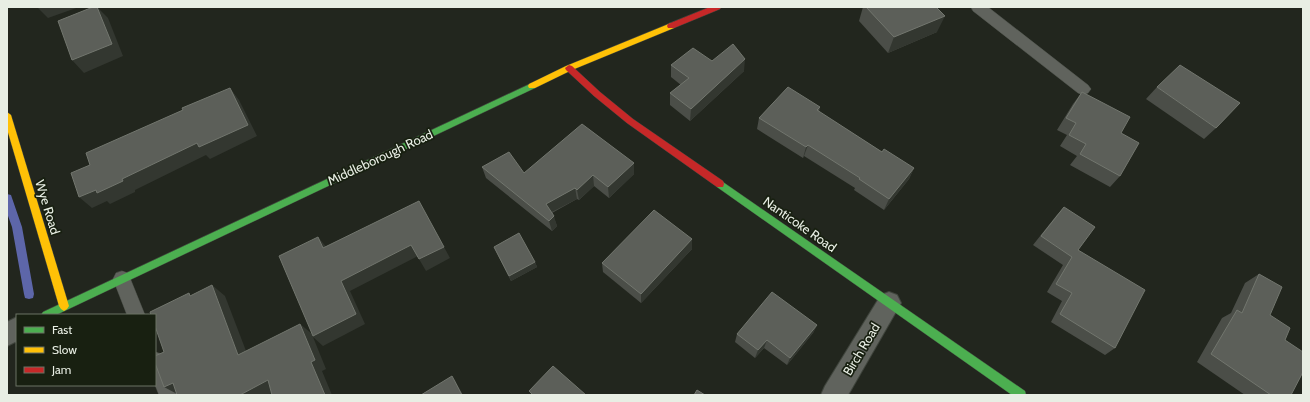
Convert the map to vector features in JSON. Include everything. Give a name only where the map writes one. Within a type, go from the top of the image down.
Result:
[{"type":"street","name":"Middleborough Road","points":[[48,314],[569,68],[717,7]]},
{"type":"street","name":"Nanticoke Road","points":[[569,68],[597,94],[630,121],[1021,395]]},
{"type":"street","name":"Wye Road","points":[[7,115],[64,306]]},
{"type":"street","name":"Birch Road","points":[[834,395],[889,303]]},
{"type":"street","points":[[7,334],[16,330]]},
{"type":"lane","points":[[978,7],[1013,35],[1046,58],[1083,90]]},
{"type":"lane","points":[[122,279],[136,314]]},
{"type":"lane","points":[[156,364],[168,395]]},
{"type":"building","points":[[93,7],[97,7],[112,44],[72,60],[58,21]]},
{"type":"building","points":[[866,7],[936,7],[945,16],[894,37]]},
{"type":"building","points":[[733,44],[745,59],[691,109],[670,93],[689,78],[671,65],[693,48],[712,61]]},
{"type":"building","points":[[1180,65],[1240,103],[1216,128],[1157,87]]},
{"type":"building","points":[[788,87],[820,107],[817,110],[882,152],[884,149],[914,168],[889,199],[859,179],[860,178],[808,145],[806,147],[759,118]]},
{"type":"building","points":[[230,88],[248,125],[199,147],[197,143],[122,179],[123,181],[97,193],[96,190],[79,197],[71,173],[90,165],[86,153],[183,110],[182,108]]},
{"type":"building","points":[[1082,92],[1130,117],[1121,133],[1139,143],[1120,176],[1080,154],[1086,144],[1069,135],[1076,123],[1066,118]]},
{"type":"building","points":[[582,124],[634,163],[608,187],[593,175],[577,190],[575,188],[546,204],[554,216],[549,221],[482,167],[509,152],[524,173]]},
{"type":"building","points":[[419,201],[444,247],[419,259],[411,245],[341,281],[356,314],[313,336],[279,256],[318,237],[323,248]]},
{"type":"building","points":[[1064,207],[1095,227],[1078,250],[1145,290],[1115,348],[1060,314],[1072,293],[1056,284],[1072,257],[1041,236]]},
{"type":"building","points":[[654,210],[692,239],[641,294],[602,263]]},
{"type":"building","points":[[519,233],[535,262],[509,276],[494,247]]},
{"type":"building","points":[[1259,274],[1282,287],[1270,315],[1290,328],[1285,340],[1303,352],[1303,372],[1291,395],[1271,395],[1211,354],[1237,310],[1242,313]]},
{"type":"building","points":[[212,285],[238,355],[300,324],[315,360],[311,362],[325,395],[272,395],[268,380],[240,395],[177,395],[173,383],[164,387],[156,366],[156,356],[164,352],[156,329],[156,314],[151,314],[150,312],[189,293],[190,296]]},
{"type":"building","points":[[772,292],[817,325],[790,358],[767,340],[758,350],[737,334]]},
{"type":"building","points":[[553,366],[586,395],[533,395],[529,391]]},
{"type":"building","points":[[452,376],[462,395],[421,395]]},
{"type":"building","points":[[697,390],[705,395],[694,395]]},
{"type":"waterway","points":[[7,198],[17,227],[29,294]]},
{"type":"traffic: fast","points":[[48,314],[532,86]]},
{"type":"traffic: fast","points":[[720,184],[1021,395]]},
{"type":"traffic: slow","points":[[532,86],[569,68],[671,26]]},
{"type":"traffic: slow","points":[[7,115],[64,306]]},
{"type":"traffic: jam","points":[[671,26],[717,7]]},
{"type":"traffic: jam","points":[[569,68],[597,94],[630,121],[720,184]]}]
